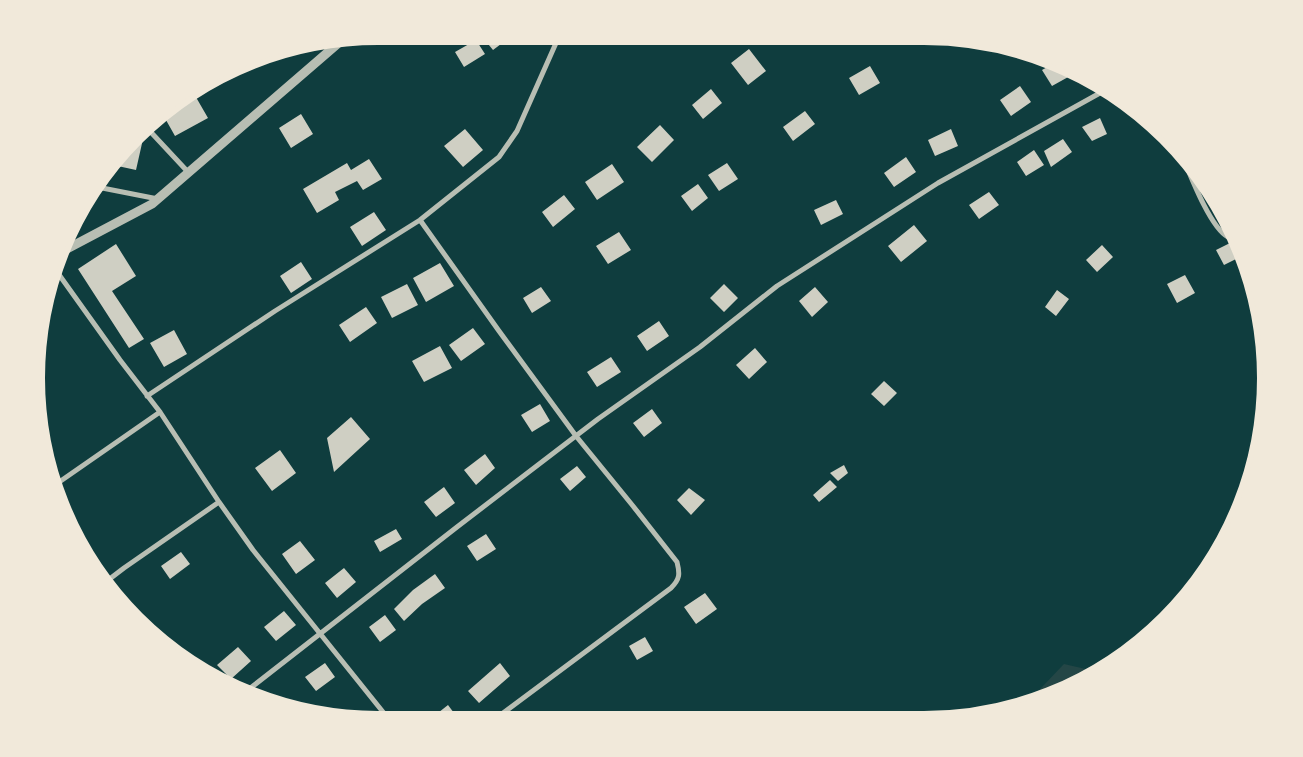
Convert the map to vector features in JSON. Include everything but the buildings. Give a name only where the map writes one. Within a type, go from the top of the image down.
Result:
[{"type":"street","points":[[147,396],[275,311],[420,220],[499,158],[518,131],[557,42]]},
{"type":"street","points":[[69,248],[148,207],[336,45]]},
{"type":"street","points":[[249,689],[576,436],[700,347],[777,286],[938,183],[1101,93]]},
{"type":"street","points":[[151,132],[188,172]]},
{"type":"street","points":[[1190,173],[1206,209],[1216,225],[1229,238]]},
{"type":"street","points":[[102,188],[158,199]]},
{"type":"street","points":[[420,220],[576,436],[677,562],[679,571],[677,581],[671,588],[501,714]]},
{"type":"street","points":[[59,274],[160,412],[253,550],[384,714]]},
{"type":"street","points":[[59,482],[160,412]]},
{"type":"street","points":[[109,579],[220,502]]},
{"type":"shaded area","points":[[1064,664],[1091,670],[1073,680],[1032,697]]}]
